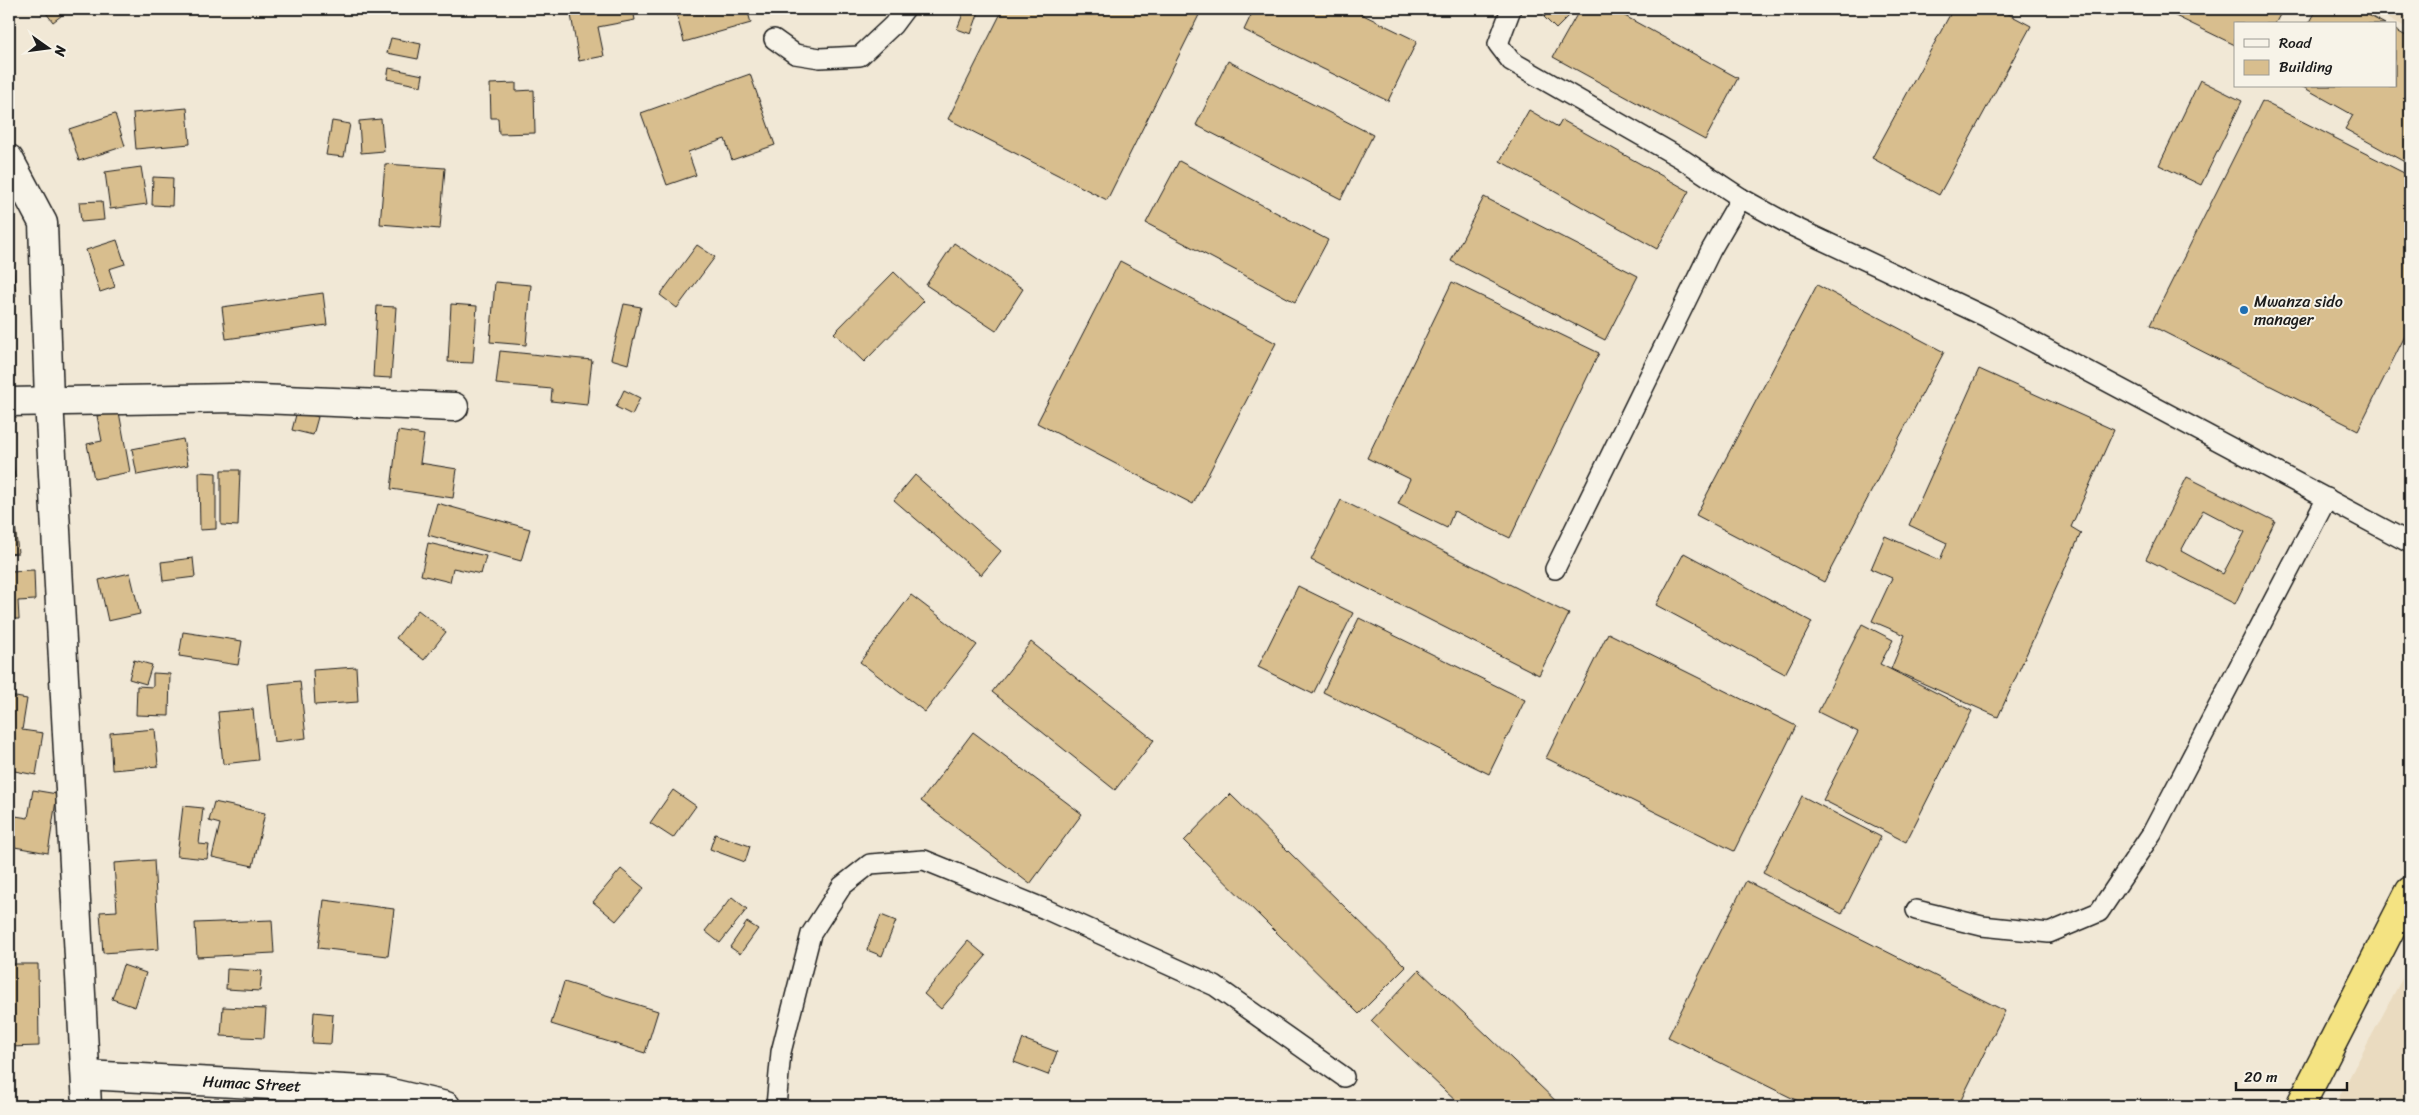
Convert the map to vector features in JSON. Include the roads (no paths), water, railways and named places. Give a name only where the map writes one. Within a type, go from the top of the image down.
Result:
[{"type":"highway","points":[[2300,1106],[2410,891]]},
{"type":"street","points":[[9,159],[43,223],[49,400],[88,1106]]},
{"type":"street","points":[[9,402],[234,398],[454,407]]},
{"type":"street","name":"Humac Street","points":[[86,1075],[382,1091],[446,1106]]},
{"type":"lane","points":[[774,39],[795,54],[820,58],[860,56],[893,25],[905,9]]},
{"type":"lane","points":[[1511,9],[1498,44],[1511,61],[1682,159],[1741,198],[1790,225],[1986,318],[2410,543]]},
{"type":"lane","points":[[1556,569],[1711,250],[1741,198]]},
{"type":"lane","points":[[1916,910],[1982,926],[2049,933],[2099,912],[2152,833],[2250,641],[2327,498]]},
{"type":"lane","points":[[776,1106],[781,1052],[810,934],[842,886],[870,864],[924,860],[1045,909],[1215,986],[1344,1078]]},
{"type":"place","name":"Mwanza sido manager","points":[[2244,310]]}]
